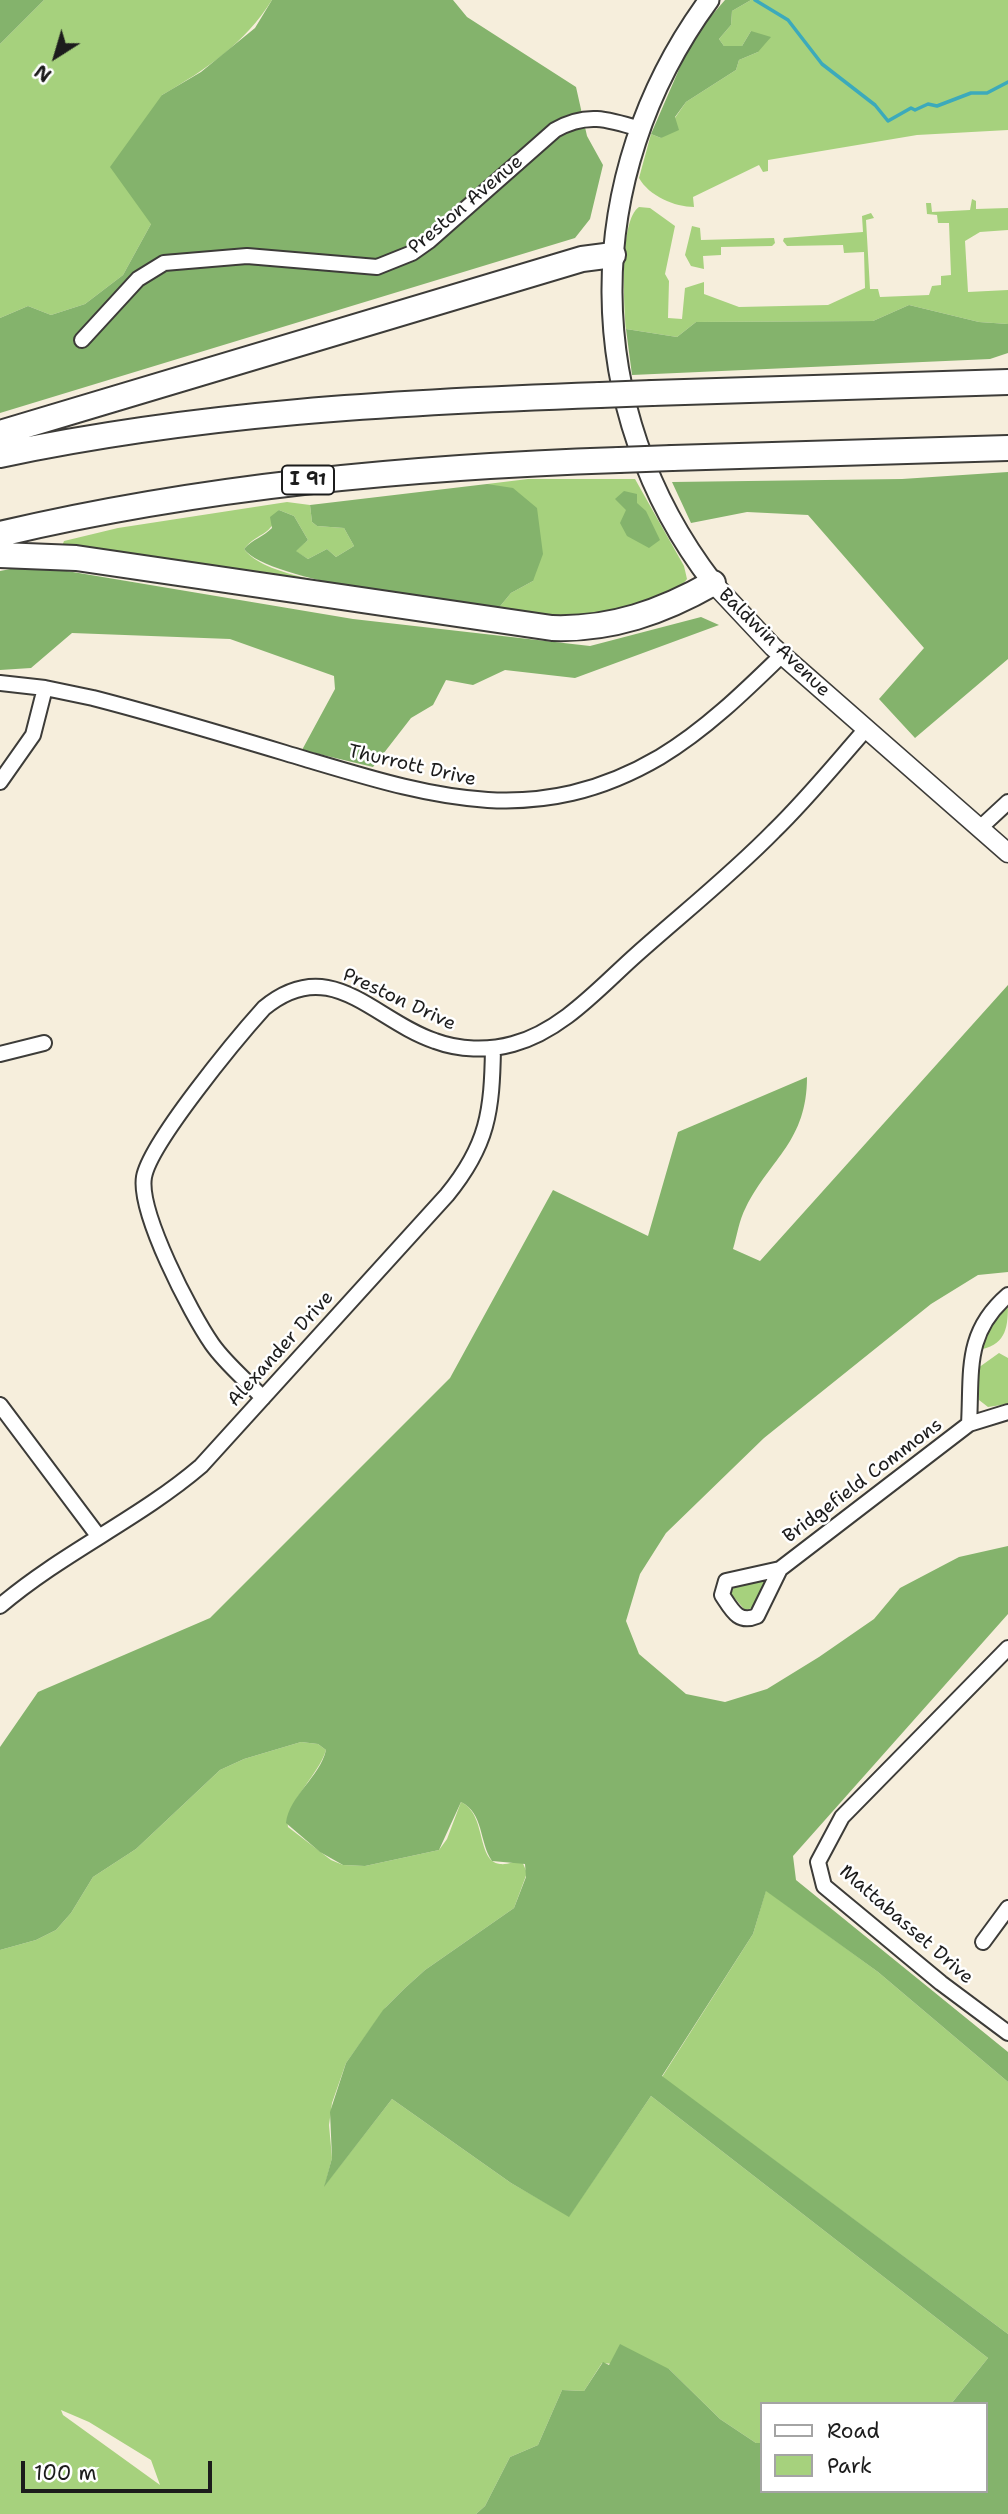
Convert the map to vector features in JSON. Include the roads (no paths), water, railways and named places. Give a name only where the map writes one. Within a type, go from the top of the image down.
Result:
[{"type":"highway","points":[[0,433],[582,259],[613,255]]},
{"type":"highway","points":[[0,455],[121,433],[285,411],[398,403],[1008,382]]},
{"type":"highway","name":"I 91","points":[[0,534],[142,504],[287,482],[431,468],[1008,447]]},
{"type":"highway","points":[[0,555],[76,558],[552,628],[600,627],[632,620],[672,605],[713,583]]},
{"type":"main road","points":[[640,129],[668,65],[709,0]]},
{"type":"main road","name":"Baldwin Avenue","points":[[640,129],[621,197],[613,255],[613,341],[635,438],[669,518],[713,583]]},
{"type":"street","name":"Preston Avenue","points":[[82,340],[138,279],[164,263],[247,256],[377,267],[412,253],[429,241],[555,130],[571,120],[605,118],[640,129]]},
{"type":"street","name":"Baldwin Avenue","points":[[713,583],[782,656],[1008,853]]},
{"type":"street","name":"Thurrott Drive","points":[[0,683],[45,688],[138,710],[414,790],[481,802],[511,801],[577,790],[632,771],[659,757],[709,722],[782,656]]},
{"type":"street","points":[[0,782],[33,735],[45,688]]},
{"type":"street","name":"Preston Drive","points":[[264,1398],[212,1344],[151,1223],[143,1192],[144,1176],[158,1144],[264,1008],[279,995],[297,988],[338,989],[434,1041],[452,1046],[494,1048],[534,1036],[569,1015],[773,833],[866,729]]},
{"type":"street","points":[[981,827],[1008,802]]},
{"type":"street","points":[[0,1054],[44,1043]]},
{"type":"street","name":"Alexander Drive","points":[[0,1606],[45,1571],[176,1487],[201,1466],[447,1195],[472,1162],[489,1119],[494,1048]]},
{"type":"street","name":"Bridgefield Commons","points":[[969,1424],[971,1359],[976,1336],[995,1306],[1008,1294]]},
{"type":"street","points":[[0,1405],[99,1537]]},
{"type":"street","name":"Bridgefield Commons","points":[[780,1569],[969,1424],[1008,1412]]},
{"type":"street","name":"Mattabasset Drive","points":[[1008,1648],[842,1817],[818,1862],[824,1886],[1008,2033]]},
{"type":"street","name":"Mattabasset Drive","points":[[983,1942],[1008,1908]]},
{"type":"waterway","points":[[755,0],[788,20],[822,64],[875,105],[888,121],[911,108],[915,110],[928,104],[937,106],[971,93],[987,93],[1008,82]]}]
